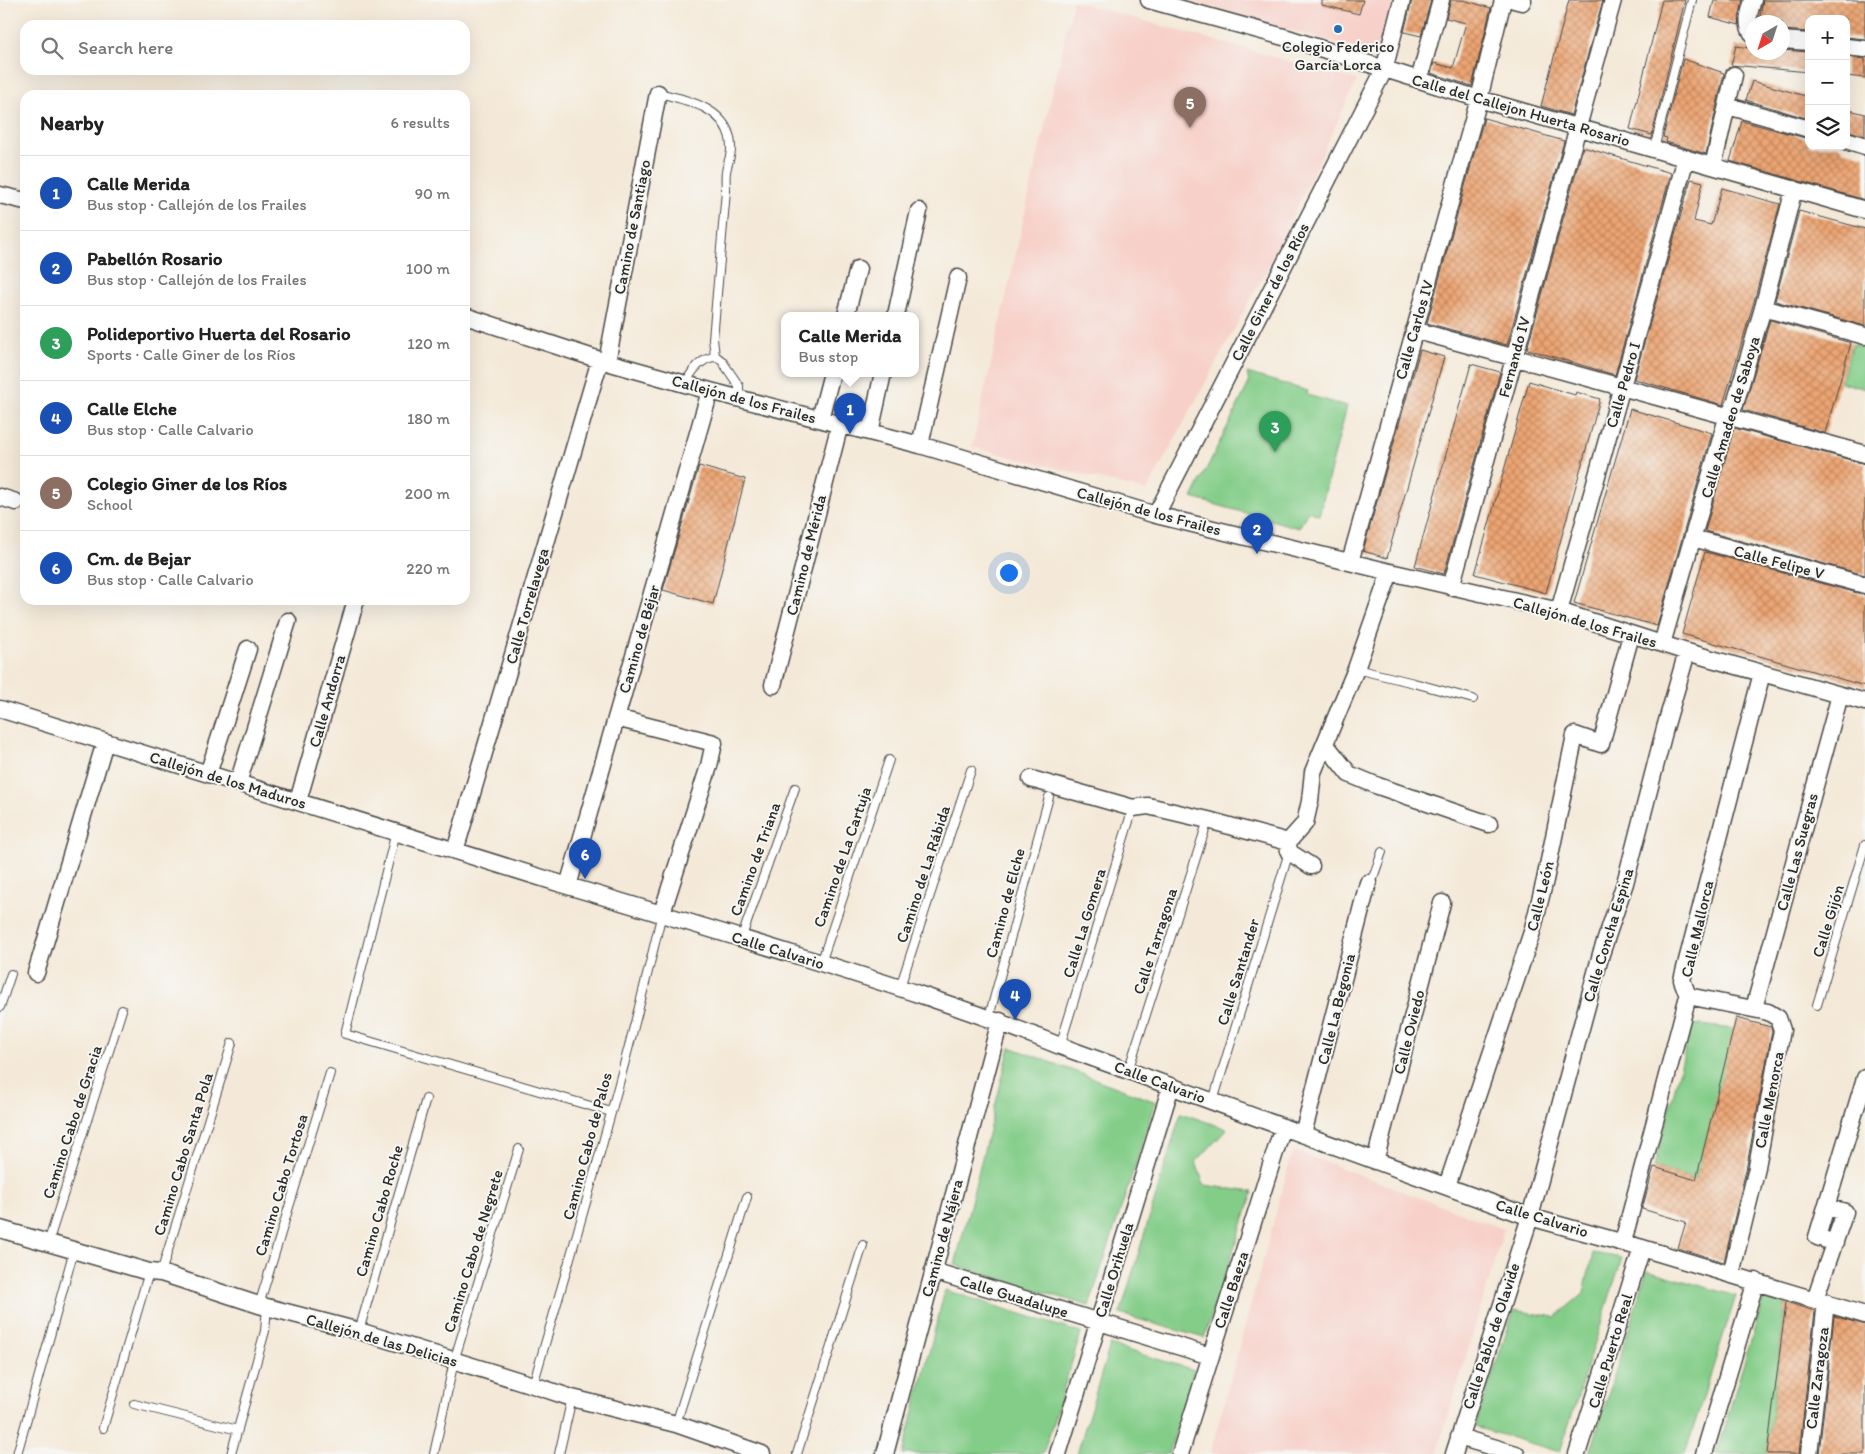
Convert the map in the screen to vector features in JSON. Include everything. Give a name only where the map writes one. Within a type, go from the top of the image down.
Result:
[{"type":"street","name":"Calle del Callejon Huerta Rosario","points":[[1149,0],[1291,39],[1479,99],[1794,188],[1865,210]]},
{"type":"street","name":"Calle Giner de los Ríos","points":[[1156,515],[1384,70],[1402,0]]},
{"type":"street","points":[[1419,80],[1441,0]]},
{"type":"street","name":"Calle Carlos IV","points":[[1350,562],[1479,99],[1503,0]]},
{"type":"street","points":[[1514,0],[1522,2],[1523,0]]},
{"type":"street","name":"Fernando IV","points":[[1452,587],[1613,0]]},
{"type":"street","points":[[1750,15],[1753,0]]},
{"type":"street","points":[[1790,41],[1805,42]]},
{"type":"street","points":[[1850,47],[1865,49]]},
{"type":"street","points":[[1713,166],[1734,76]]},
{"type":"street","name":"Camino de Santiago","points":[[603,361],[658,93]]},
{"type":"street","points":[[1728,106],[1805,128]]},
{"type":"street","points":[[1850,141],[1865,146]]},
{"type":"street","name":"Calle Pedro I","points":[[1559,611],[1686,158]]},
{"type":"street","name":"Calle Amadeo de Saboya","points":[[1662,644],[1727,418],[1735,404],[1763,308],[1794,188]]},
{"type":"street","points":[[0,195],[20,200]]},
{"type":"street","points":[[897,312],[919,211]]},
{"type":"street","points":[[847,312],[858,269]]},
{"type":"street","points":[[920,445],[958,278]]},
{"type":"street","points":[[1763,308],[1865,336]]},
{"type":"street","name":"Callejón de los Frailes","points":[[470,318],[603,361],[710,391],[920,445],[1156,515],[1559,611],[1687,652],[1865,702]]},
{"type":"street","points":[[1414,330],[1727,418],[1865,454]]},
{"type":"street","name":"Calle Torrelavega","points":[[455,851],[603,361]]},
{"type":"street","points":[[820,419],[831,377]]},
{"type":"street","points":[[870,432],[882,377]]},
{"type":"street","name":"Camino de Béjar","points":[[568,886],[710,391]]},
{"type":"street","name":"Camino de Mérida","points":[[773,685],[840,424]]},
{"type":"street","points":[[0,497],[16,502]]},
{"type":"street","name":"Calle Felipe V","points":[[1693,538],[1865,585]]},
{"type":"street","points":[[1289,847],[1305,823],[1310,801],[1313,772],[1326,745],[1356,669],[1390,572]]},
{"type":"street","name":"Calle Andorra","points":[[298,801],[355,605]]},
{"type":"street","points":[[238,783],[288,621]]},
{"type":"street","name":"Calle León","points":[[1447,1186],[1532,932],[1546,880],[1575,736],[1601,744],[1630,635]]},
{"type":"street","points":[[208,774],[248,649]]},
{"type":"street","name":"Calle Concha Espina","points":[[1530,1218],[1601,954],[1625,883],[1664,728],[1687,652]]},
{"type":"street","name":"Calle Mallorca","points":[[1623,1242],[1688,996],[1682,980],[1762,673]]},
{"type":"street","name":"Calle Las Suegras","points":[[1754,1008],[1840,695]]},
{"type":"street","name":"Callejón de los Maduros","points":[[0,709],[455,851]]},
{"type":"street","points":[[616,718],[714,743],[709,766],[662,913]]},
{"type":"street","points":[[36,973],[105,742]]},
{"type":"street","points":[[1326,745],[1349,774],[1378,786],[1489,824]]},
{"type":"street","points":[[1031,779],[1133,808],[1148,806],[1208,820],[1289,847],[1311,866]]},
{"type":"street","name":"Calle Calvario","points":[[455,851],[900,987],[994,1019],[1060,1046],[1447,1186],[1530,1218],[1623,1242],[1865,1315]]},
{"type":"street","name":"Calle La Begonia","points":[[1304,1134],[1368,883]]},
{"type":"street","name":"Calle Oviedo","points":[[1375,1161],[1442,903]]},
{"type":"street","name":"Calle Menorca","points":[[1688,996],[1754,1008],[1773,1014],[1778,1018],[1782,1030],[1756,1172],[1731,1274]]},
{"type":"street","name":"Camino de Nájera","points":[[885,1454],[933,1271],[994,1019]]},
{"type":"street","name":"Calle Zaragoza","points":[[1808,1454],[1820,1301],[1835,1243],[1817,1237],[1828,1207],[1865,1078]]},
{"type":"street","name":"Calle Orihuela","points":[[1058,1454],[1171,1086]]},
{"type":"street","name":"Calle Baeza","points":[[1180,1454],[1283,1127]]},
{"type":"street","name":"Calle Pablo de Olavide","points":[[1454,1454],[1530,1218]]},
{"type":"street","name":"Callejón de las Delicias","points":[[0,1229],[155,1272],[263,1306],[358,1331],[572,1398],[676,1424],[762,1454]]},
{"type":"street","name":"Calle Puerto Real","points":[[1577,1454],[1642,1248]]},
{"type":"street","name":"Calle Guadalupe","points":[[933,1271],[1210,1356]]},
{"type":"street","points":[[1704,1454],[1756,1281]]},
{"type":"street","points":[[1459,1437],[1516,1454]]},
{"type":"lane","points":[[1654,149],[1692,0]]},
{"type":"lane","points":[[658,93],[691,100],[714,113],[724,124],[730,136],[732,147],[726,172],[713,339],[715,356],[722,361],[739,386],[739,398]]},
{"type":"lane","points":[[686,384],[690,374],[707,358],[715,356]]},
{"type":"lane","points":[[1356,669],[1473,699]]},
{"type":"lane","name":"Camino de La Cartuja","points":[[821,963],[889,760]]},
{"type":"lane","name":"Camino de La Rábida","points":[[900,987],[971,770]]},
{"type":"lane","name":"Camino de Triana","points":[[741,938],[795,788]]},
{"type":"lane","name":"Camino de Elche","points":[[994,1019],[1049,797]]},
{"type":"lane","name":"Calle La Gomera","points":[[1060,1046],[1133,808]]},
{"type":"lane","name":"Calle Tarragona","points":[[1128,1071],[1208,820]]},
{"type":"lane","points":[[396,832],[345,1034],[611,1112]]},
{"type":"lane","name":"Calle Gijón","points":[[1817,1005],[1865,845]]},
{"type":"lane","name":"Calle Santander","points":[[1213,1101],[1289,847]]},
{"type":"lane","points":[[1368,883],[1374,874],[1382,852]]},
{"type":"lane","name":"Camino Cabo de Palos","points":[[533,1385],[611,1112],[662,913]]},
{"type":"lane","points":[[0,1007],[10,974]]},
{"type":"lane","name":"Camino Cabo de Gracia","points":[[48,1243],[122,1010]]},
{"type":"lane","name":"Camino Cabo Santa Pola","points":[[103,1428],[232,1043]]},
{"type":"lane","name":"Camino Cabo Tortosa","points":[[231,1454],[265,1331],[263,1306],[330,1074]]},
{"type":"lane","name":"Camino Cabo Roche","points":[[358,1331],[426,1099]]},
{"type":"lane","name":"Camino Cabo de Negrete","points":[[434,1454],[454,1361],[519,1149]]},
{"type":"lane","points":[[676,1424],[747,1198]]},
{"type":"lane","points":[[797,1454],[863,1245]]},
{"type":"lane","points":[[17,1454],[74,1250]]},
{"type":"lane","points":[[559,1454],[572,1398]]},
{"type":"lane","points":[[134,1404],[238,1430]]},
{"type":"shaded area","name":"Colegio Federico García Lorca","points":[[1186,0],[1398,0],[1384,57]]},
{"type":"shaded area","points":[[1073,1],[1357,80],[1276,252],[1147,491],[972,447]]},
{"type":"shaded area","points":[[1293,1150],[1504,1229],[1437,1454],[1210,1454]]},
{"type":"green space","points":[[1852,344],[1865,348],[1865,389],[1841,382]]},
{"type":"green space","points":[[1247,373],[1308,391],[1307,395],[1347,406],[1319,515],[1308,511],[1299,528],[1192,498],[1249,383]]},
{"type":"green space","points":[[1692,1024],[1734,1029],[1696,1180],[1654,1167]]},
{"type":"green space","points":[[1010,1047],[1156,1102],[1089,1306],[955,1265]]},
{"type":"green space","points":[[1181,1113],[1227,1129],[1196,1162],[1204,1185],[1253,1192],[1204,1338],[1120,1314]]},
{"type":"green space","points":[[1593,1253],[1622,1258],[1560,1452],[1475,1427],[1514,1310],[1555,1317],[1584,1293]]},
{"type":"green space","points":[[1647,1270],[1736,1296],[1685,1454],[1590,1454]]},
{"type":"green space","points":[[945,1290],[1081,1333],[1043,1454],[903,1454]]},
{"type":"green space","points":[[1765,1294],[1786,1298],[1767,1454],[1716,1454]]},
{"type":"green space","points":[[1110,1345],[1194,1370],[1169,1454],[1077,1454]]},
{"type":"building","points":[[1322,0],[1363,0],[1359,14],[1322,5]]},
{"type":"building","points":[[1412,0],[1431,0],[1421,36],[1404,32]]},
{"type":"building","points":[[1451,0],[1463,0],[1491,8],[1472,86],[1431,73],[1434,63],[1453,68],[1466,23],[1446,18]]},
{"type":"building","points":[[1569,0],[1603,0],[1571,115],[1541,106]]},
{"type":"building","points":[[1662,0],[1685,0],[1652,135],[1630,129]]},
{"type":"building","points":[[1714,0],[1743,0],[1739,25],[1710,17]]},
{"type":"building","points":[[1763,0],[1865,0],[1865,39],[1850,37],[1850,15],[1805,15],[1805,32],[1790,31],[1790,15],[1760,15]]},
{"type":"building","points":[[1736,46],[1745,47],[1745,60],[1790,60],[1790,51],[1805,52],[1805,72],[1731,65]]},
{"type":"building","points":[[1850,57],[1865,59],[1865,78],[1850,76]]},
{"type":"building","points":[[1683,59],[1724,73],[1706,154],[1666,142],[1667,138],[1663,137]]},
{"type":"building","points":[[1752,81],[1805,96],[1805,118],[1746,100]]},
{"type":"building","points":[[1850,110],[1865,114],[1865,136],[1850,131]]},
{"type":"building","points":[[1484,118],[1564,141],[1507,345],[1427,323]]},
{"type":"building","points":[[1742,121],[1805,138],[1805,150],[1843,150],[1865,156],[1865,200],[1730,161]]},
{"type":"building","points":[[1583,147],[1671,173],[1615,375],[1527,349]]},
{"type":"building","points":[[1691,179],[1703,182],[1694,221],[1711,225],[1722,188],[1780,204],[1753,305],[1723,405],[1634,379]]},
{"type":"building","points":[[1799,211],[1865,229],[1865,326],[1775,301]]},
{"type":"building","points":[[1770,320],[1851,343],[1825,433],[1743,410]]},
{"type":"building","points":[[1420,350],[1444,357],[1387,558],[1363,551]]},
{"type":"building","points":[[1471,364],[1500,372],[1444,574],[1415,566]]},
{"type":"building","points":[[1529,381],[1575,395],[1576,392],[1600,399],[1546,593],[1475,574]]},
{"type":"building","points":[[1630,409],[1712,433],[1657,626],[1574,603]]},
{"type":"building","points":[[1734,428],[1865,464],[1865,575],[1705,531]]},
{"type":"building","points":[[699,466],[745,479],[713,604],[663,590]]},
{"type":"building","points":[[1705,552],[1865,595],[1865,686],[1682,634]]},
{"type":"building","points":[[1736,1018],[1771,1027],[1772,1031],[1746,1170],[1724,1262],[1678,1248],[1686,1222],[1642,1209],[1654,1167],[1696,1180]]},
{"type":"building","points":[[1786,1302],[1815,1311],[1799,1454],[1767,1454]]},
{"type":"building","points":[[1834,1316],[1865,1325],[1865,1454],[1819,1454]]},
{"type":"place","name":"Colegio Federico García Lorca","points":[[1338,29]]},
{"type":"place","name":"Colegio Giner de los Ríos","points":[[1190,128]]},
{"type":"place","name":"Calle Merida","points":[[850,434]]},
{"type":"place","name":"Polideportivo Huerta del Rosario","points":[[1275,452]]},
{"type":"place","name":"Pabellón Rosario","points":[[1257,554]]},
{"type":"place","name":"Cm. de Bejar","points":[[585,879]]},
{"type":"place","name":"Calle Elche","points":[[1015,1020]]}]
